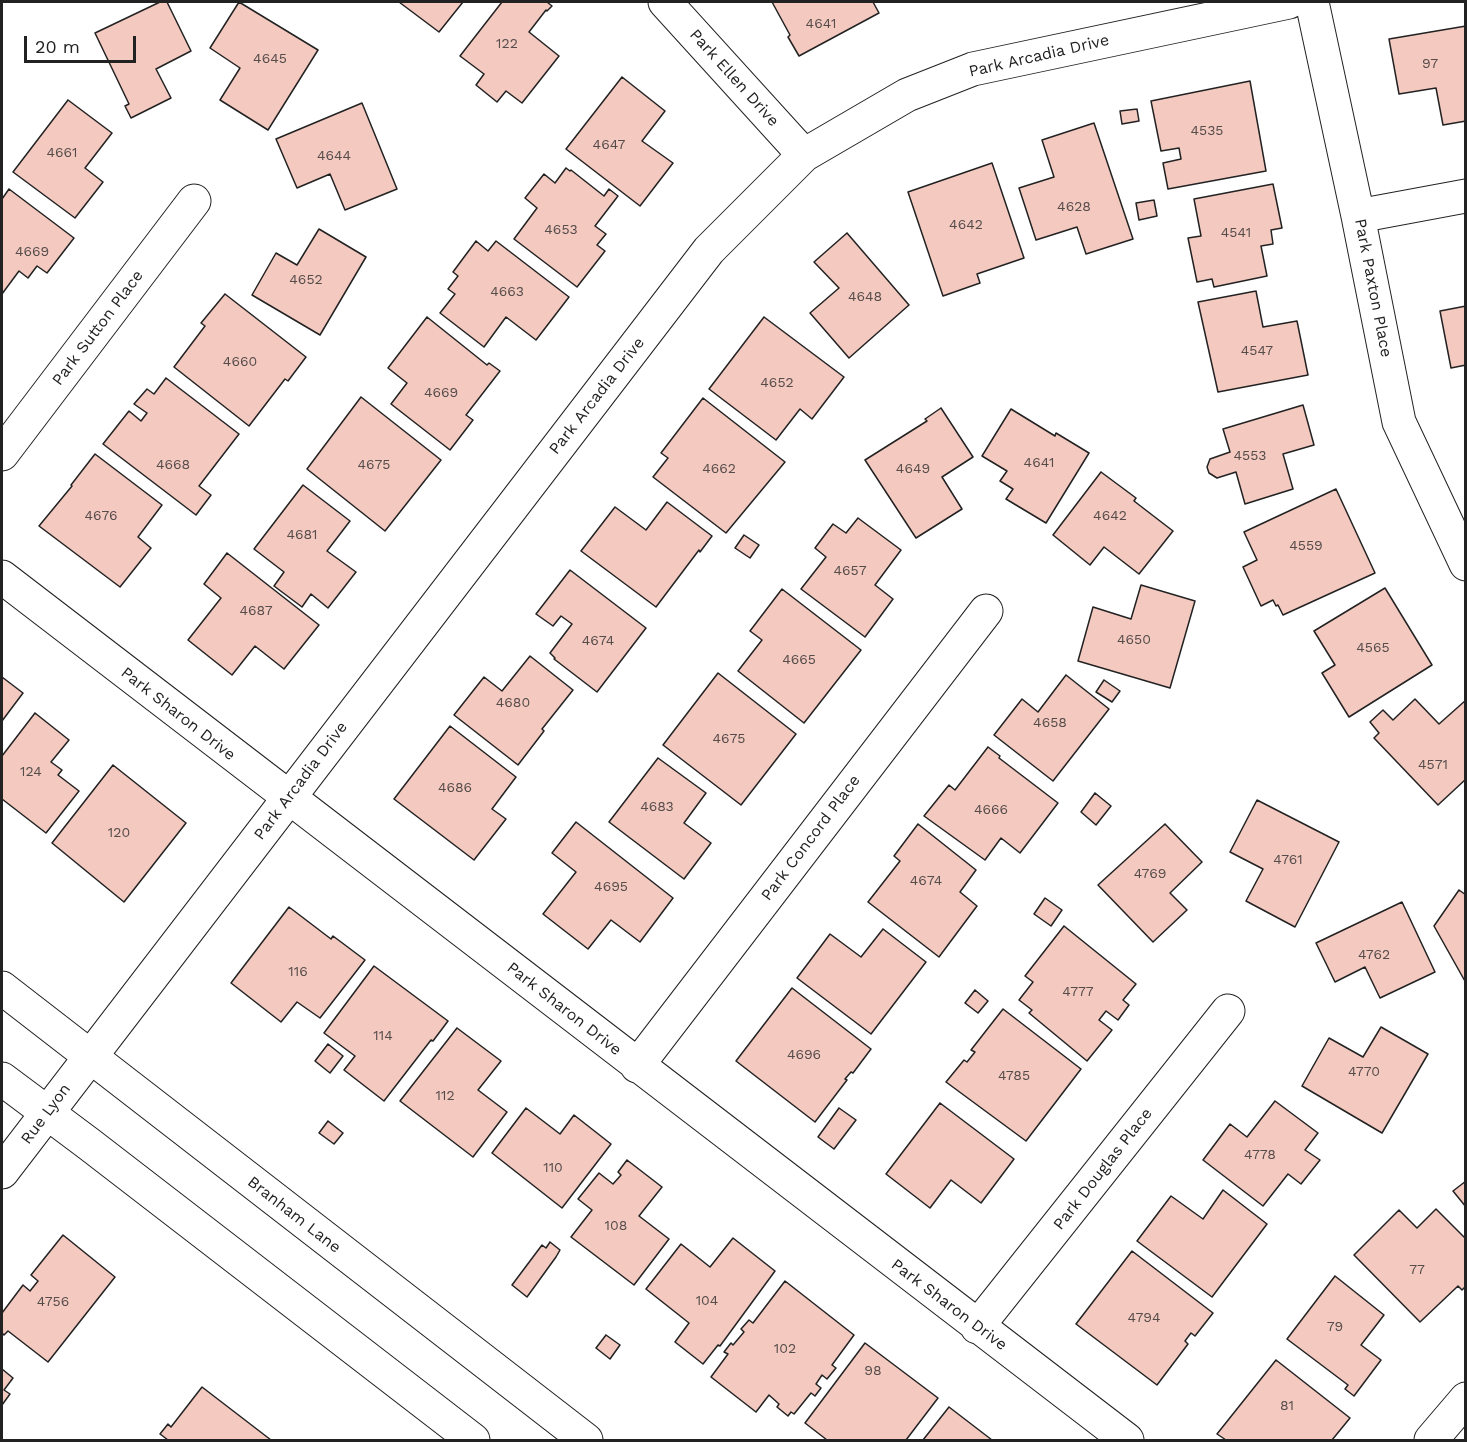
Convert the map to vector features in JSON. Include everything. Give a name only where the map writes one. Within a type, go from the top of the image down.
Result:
[{"type":"street","name":"Park Ellen Drive","points":[[665,2],[804,155]]},
{"type":"street","name":"Park Arcadia Drive","points":[[90,1056],[709,250],[804,155],[907,95],[974,69],[1289,2]]},
{"type":"street","name":"Park Paxton Place","points":[[1312,2],[1399,422],[1466,564]]},
{"type":"street","points":[[1358,216],[1466,196]]},
{"type":"street","name":"Park Sutton Place","points":[[2,454],[194,201]]},
{"type":"street","name":"Park Sharon Drive","points":[[2,578],[1127,1440]]},
{"type":"street","name":"Park Concord Place","points":[[637,1066],[986,611]]},
{"type":"street","name":"Branham Lane","points":[[2,988],[586,1440]]},
{"type":"street","name":"Park Douglas Place","points":[[977,1327],[1228,1011]]},
{"type":"street","name":"Rue Lyon","points":[[2,1172],[90,1056]]},
{"type":"street","points":[[2,1079],[473,1440]]},
{"type":"street","points":[[1431,1440],[1466,1399]]},
{"type":"building","points":[[160,2],[167,2],[191,51],[156,69],[171,98],[131,118],[125,106],[129,104],[95,33]]},
{"type":"building","points":[[239,2],[318,50],[268,130],[220,100],[240,68],[210,48]]},
{"type":"building","points":[[399,2],[463,2],[439,32]]},
{"type":"building","points":[[502,2],[547,2],[552,6],[546,10],[529,32],[559,56],[522,103],[506,91],[497,102],[476,85],[484,74],[460,56]]},
{"type":"building","points":[[772,2],[873,2],[879,13],[799,56]]},
{"type":"building","points":[[1466,26],[1466,121],[1443,125],[1436,88],[1399,94],[1389,39]]},
{"type":"building","points":[[622,77],[665,111],[642,141],[673,163],[640,206],[566,149]]},
{"type":"building","points":[[1250,81],[1266,171],[1168,189],[1163,163],[1181,159],[1179,148],[1161,151],[1151,101]]},
{"type":"building","points":[[68,100],[112,133],[85,168],[103,182],[75,218],[13,172]]},
{"type":"building","points":[[362,103],[397,189],[345,210],[330,174],[297,188],[276,139]]},
{"type":"building","points":[[1137,109],[1139,121],[1122,124],[1120,111]]},
{"type":"building","points":[[1094,123],[1133,239],[1086,254],[1077,227],[1036,240],[1019,188],[1054,177],[1042,140]]},
{"type":"building","points":[[992,163],[1024,258],[977,274],[980,283],[943,296],[908,192]]},
{"type":"building","points":[[566,168],[604,196],[609,189],[618,196],[595,226],[606,234],[597,245],[605,251],[577,287],[514,239],[537,208],[525,198],[544,174],[555,183]]},
{"type":"building","points":[[1273,184],[1282,228],[1271,230],[1273,244],[1261,246],[1267,276],[1214,287],[1212,279],[1197,282],[1188,238],[1201,236],[1194,199]]},
{"type":"building","points":[[9,189],[74,238],[47,273],[37,266],[28,278],[19,271],[2,294],[2,199]]},
{"type":"building","points":[[1154,200],[1157,216],[1139,220],[1136,203]]},
{"type":"building","points":[[319,229],[366,257],[320,335],[252,295],[276,253],[297,265]]},
{"type":"building","points":[[847,233],[909,305],[849,358],[810,313],[839,288],[814,262]]},
{"type":"building","points":[[476,241],[488,251],[496,241],[569,297],[536,340],[506,317],[484,347],[440,313],[455,294],[448,289],[458,276],[453,272]]},
{"type":"building","points":[[1256,291],[1263,327],[1297,321],[1308,375],[1218,392],[1198,302]]},
{"type":"building","points":[[225,294],[306,357],[288,381],[285,379],[249,426],[174,367],[205,326],[201,323]]},
{"type":"building","points":[[1466,306],[1466,365],[1451,368],[1440,311]]},
{"type":"building","points":[[427,317],[487,365],[489,363],[500,371],[466,415],[473,420],[450,450],[391,404],[407,383],[388,368]]},
{"type":"building","points":[[764,317],[844,377],[812,419],[800,409],[776,440],[709,389]]},
{"type":"building","points":[[166,378],[239,434],[199,486],[211,495],[196,515],[103,444],[129,411],[141,421],[147,413],[134,404],[147,389],[154,394]]},
{"type":"building","points":[[361,397],[441,460],[385,531],[307,469]]},
{"type":"building","points":[[703,398],[785,462],[726,533],[653,477],[668,458],[661,453]]},
{"type":"building","points":[[1303,405],[1314,445],[1283,454],[1293,489],[1245,504],[1236,472],[1217,478],[1209,473],[1207,467],[1210,459],[1230,452],[1223,429]]},
{"type":"building","points":[[941,408],[973,457],[942,477],[962,509],[916,538],[865,460],[927,421],[925,419]]},
{"type":"building","points":[[1011,409],[1055,436],[1056,433],[1089,453],[1046,523],[1006,499],[1013,489],[1000,481],[1007,471],[982,456]]},
{"type":"building","points":[[95,454],[162,505],[138,537],[151,548],[120,587],[39,526]]},
{"type":"building","points":[[1101,472],[1136,498],[1134,501],[1173,531],[1139,574],[1104,547],[1090,565],[1053,535]]},
{"type":"building","points":[[303,485],[350,521],[327,551],[356,572],[328,608],[311,594],[302,607],[274,586],[284,572],[254,549]]},
{"type":"building","points":[[1336,489],[1375,573],[1283,615],[1273,600],[1261,606],[1243,567],[1257,560],[1244,532]]},
{"type":"building","points":[[667,502],[712,536],[656,607],[581,551],[615,507],[646,530]]},
{"type":"building","points":[[858,518],[901,550],[875,585],[893,599],[865,637],[801,589],[826,557],[815,548],[833,524],[846,533]]},
{"type":"building","points":[[744,535],[759,545],[750,558],[735,548]]},
{"type":"building","points":[[227,553],[319,625],[284,669],[255,646],[232,675],[188,640],[221,598],[204,584]]},
{"type":"building","points":[[570,570],[646,628],[597,692],[554,659],[550,653],[572,624],[561,616],[553,626],[536,614]]},
{"type":"building","points":[[1141,585],[1195,601],[1170,688],[1078,661],[1093,607],[1131,619]]},
{"type":"building","points":[[1385,588],[1432,665],[1349,717],[1322,673],[1335,665],[1314,631]]},
{"type":"building","points":[[782,589],[861,650],[804,723],[738,671],[762,640],[750,631]]},
{"type":"building","points":[[530,656],[573,690],[542,729],[544,731],[518,765],[454,715],[484,677],[502,691]]},
{"type":"building","points":[[718,673],[796,734],[741,805],[663,745]]},
{"type":"building","points":[[1066,675],[1109,709],[1053,781],[994,735],[1022,699],[1038,712]]},
{"type":"building","points":[[2,677],[23,693],[2,721]]},
{"type":"building","points":[[1104,680],[1120,691],[1112,702],[1096,692]]},
{"type":"building","points":[[1415,699],[1439,724],[1466,700],[1466,779],[1438,805],[1374,738],[1379,733],[1370,722],[1383,710],[1393,720]]},
{"type":"building","points":[[35,713],[69,740],[51,762],[62,770],[58,775],[79,791],[46,833],[2,799],[2,756]]},
{"type":"building","points":[[450,726],[516,777],[492,809],[506,819],[474,860],[394,799]]},
{"type":"building","points":[[988,747],[1058,803],[1020,853],[1001,838],[985,860],[924,816],[949,785],[955,790]]},
{"type":"building","points":[[658,758],[706,793],[684,823],[711,843],[684,879],[609,822]]},
{"type":"building","points":[[113,765],[186,823],[124,902],[52,843]]},
{"type":"building","points":[[1095,793],[1111,806],[1096,825],[1081,812]]},
{"type":"building","points":[[1257,800],[1339,842],[1295,927],[1246,901],[1263,869],[1230,852]]},
{"type":"building","points":[[576,822],[673,898],[640,942],[611,920],[588,949],[543,914],[576,872],[552,853]]},
{"type":"building","points":[[918,824],[976,870],[960,892],[977,906],[939,957],[868,902],[900,861],[894,856]]},
{"type":"building","points":[[1165,824],[1202,862],[1170,893],[1187,910],[1153,942],[1098,885]]},
{"type":"building","points":[[1459,890],[1466,895],[1466,983],[1434,926]]},
{"type":"building","points":[[1045,898],[1062,910],[1051,926],[1034,914]]},
{"type":"building","points":[[1402,902],[1435,972],[1380,998],[1365,967],[1335,982],[1316,943]]},
{"type":"building","points":[[289,907],[331,939],[333,936],[365,960],[320,1018],[297,1002],[281,1022],[231,983]]},
{"type":"building","points":[[1064,926],[1136,984],[1123,1000],[1129,1005],[1118,1020],[1106,1011],[1099,1020],[1112,1030],[1087,1061],[1029,1013],[1032,1010],[1019,1000],[1033,982],[1025,976]]},
{"type":"building","points":[[883,929],[926,962],[871,1034],[797,978],[830,934],[861,957]]},
{"type":"building","points":[[374,966],[448,1021],[384,1101],[344,1070],[355,1056],[324,1033]]},
{"type":"building","points":[[792,988],[871,1049],[853,1073],[851,1072],[845,1079],[847,1080],[815,1122],[736,1061]]},
{"type":"building","points":[[975,990],[988,1001],[978,1013],[965,1003]]},
{"type":"building","points":[[1003,1009],[1081,1069],[1026,1141],[946,1082],[964,1060],[967,1062],[975,1052],[971,1050]]},
{"type":"building","points":[[1381,1027],[1428,1054],[1382,1133],[1302,1086],[1329,1038],[1363,1057]]},
{"type":"building","points":[[457,1028],[501,1061],[478,1090],[507,1112],[473,1157],[400,1101]]},
{"type":"building","points":[[328,1044],[343,1056],[330,1073],[315,1061]]},
{"type":"building","points":[[1275,1101],[1318,1133],[1305,1150],[1320,1160],[1301,1184],[1288,1174],[1263,1206],[1203,1160],[1230,1124],[1247,1137]]},
{"type":"building","points":[[940,1103],[1014,1159],[981,1203],[951,1180],[930,1208],[886,1174]]},
{"type":"building","points":[[526,1108],[560,1134],[574,1115],[611,1144],[562,1208],[492,1153]]},
{"type":"building","points":[[839,1108],[856,1120],[834,1149],[818,1137]]},
{"type":"building","points":[[328,1121],[343,1133],[334,1144],[319,1133]]},
{"type":"building","points":[[627,1160],[662,1187],[639,1216],[669,1239],[634,1285],[571,1237],[592,1210],[578,1199],[599,1173],[613,1184],[621,1175],[618,1172]]},
{"type":"building","points":[[1466,1181],[1466,1207],[1453,1191]]},
{"type":"building","points":[[1223,1190],[1267,1224],[1212,1297],[1137,1241],[1171,1196],[1203,1219]]},
{"type":"building","points":[[1436,1209],[1466,1239],[1466,1286],[1462,1290],[1458,1286],[1420,1322],[1354,1255],[1399,1210],[1417,1228]]},
{"type":"building","points":[[63,1235],[115,1277],[48,1362],[8,1331],[4,1335],[2,1333],[2,1313],[23,1285],[30,1291],[38,1281],[31,1275]]},
{"type":"building","points":[[733,1238],[775,1271],[720,1346],[718,1345],[703,1364],[675,1342],[689,1323],[646,1289],[681,1244],[710,1267]]},
{"type":"building","points":[[550,1242],[560,1250],[527,1297],[512,1285],[542,1245],[546,1248]]},
{"type":"building","points":[[1132,1251],[1213,1313],[1195,1336],[1191,1333],[1185,1341],[1188,1344],[1157,1385],[1076,1324]]},
{"type":"building","points":[[1335,1276],[1384,1315],[1361,1345],[1381,1360],[1354,1396],[1345,1389],[1348,1385],[1287,1339]]},
{"type":"building","points":[[785,1281],[854,1335],[832,1365],[836,1368],[827,1379],[822,1375],[816,1384],[821,1388],[815,1396],[811,1393],[794,1414],[791,1412],[788,1416],[777,1407],[779,1404],[769,1395],[756,1412],[711,1377],[728,1354],[724,1352],[744,1332],[741,1329],[749,1320],[753,1323]]},
{"type":"building","points":[[606,1335],[620,1345],[610,1359],[596,1348]]},
{"type":"building","points":[[865,1343],[938,1398],[906,1440],[827,1440],[805,1423]]},
{"type":"building","points":[[1276,1360],[1350,1418],[1332,1440],[1226,1440],[1217,1434]]},
{"type":"building","points":[[2,1369],[13,1378],[4,1390],[10,1394],[2,1405]]},
{"type":"building","points":[[202,1387],[271,1440],[168,1440],[160,1434],[168,1424],[171,1427]]},
{"type":"building","points":[[949,1407],[992,1440],[923,1440]]}]
